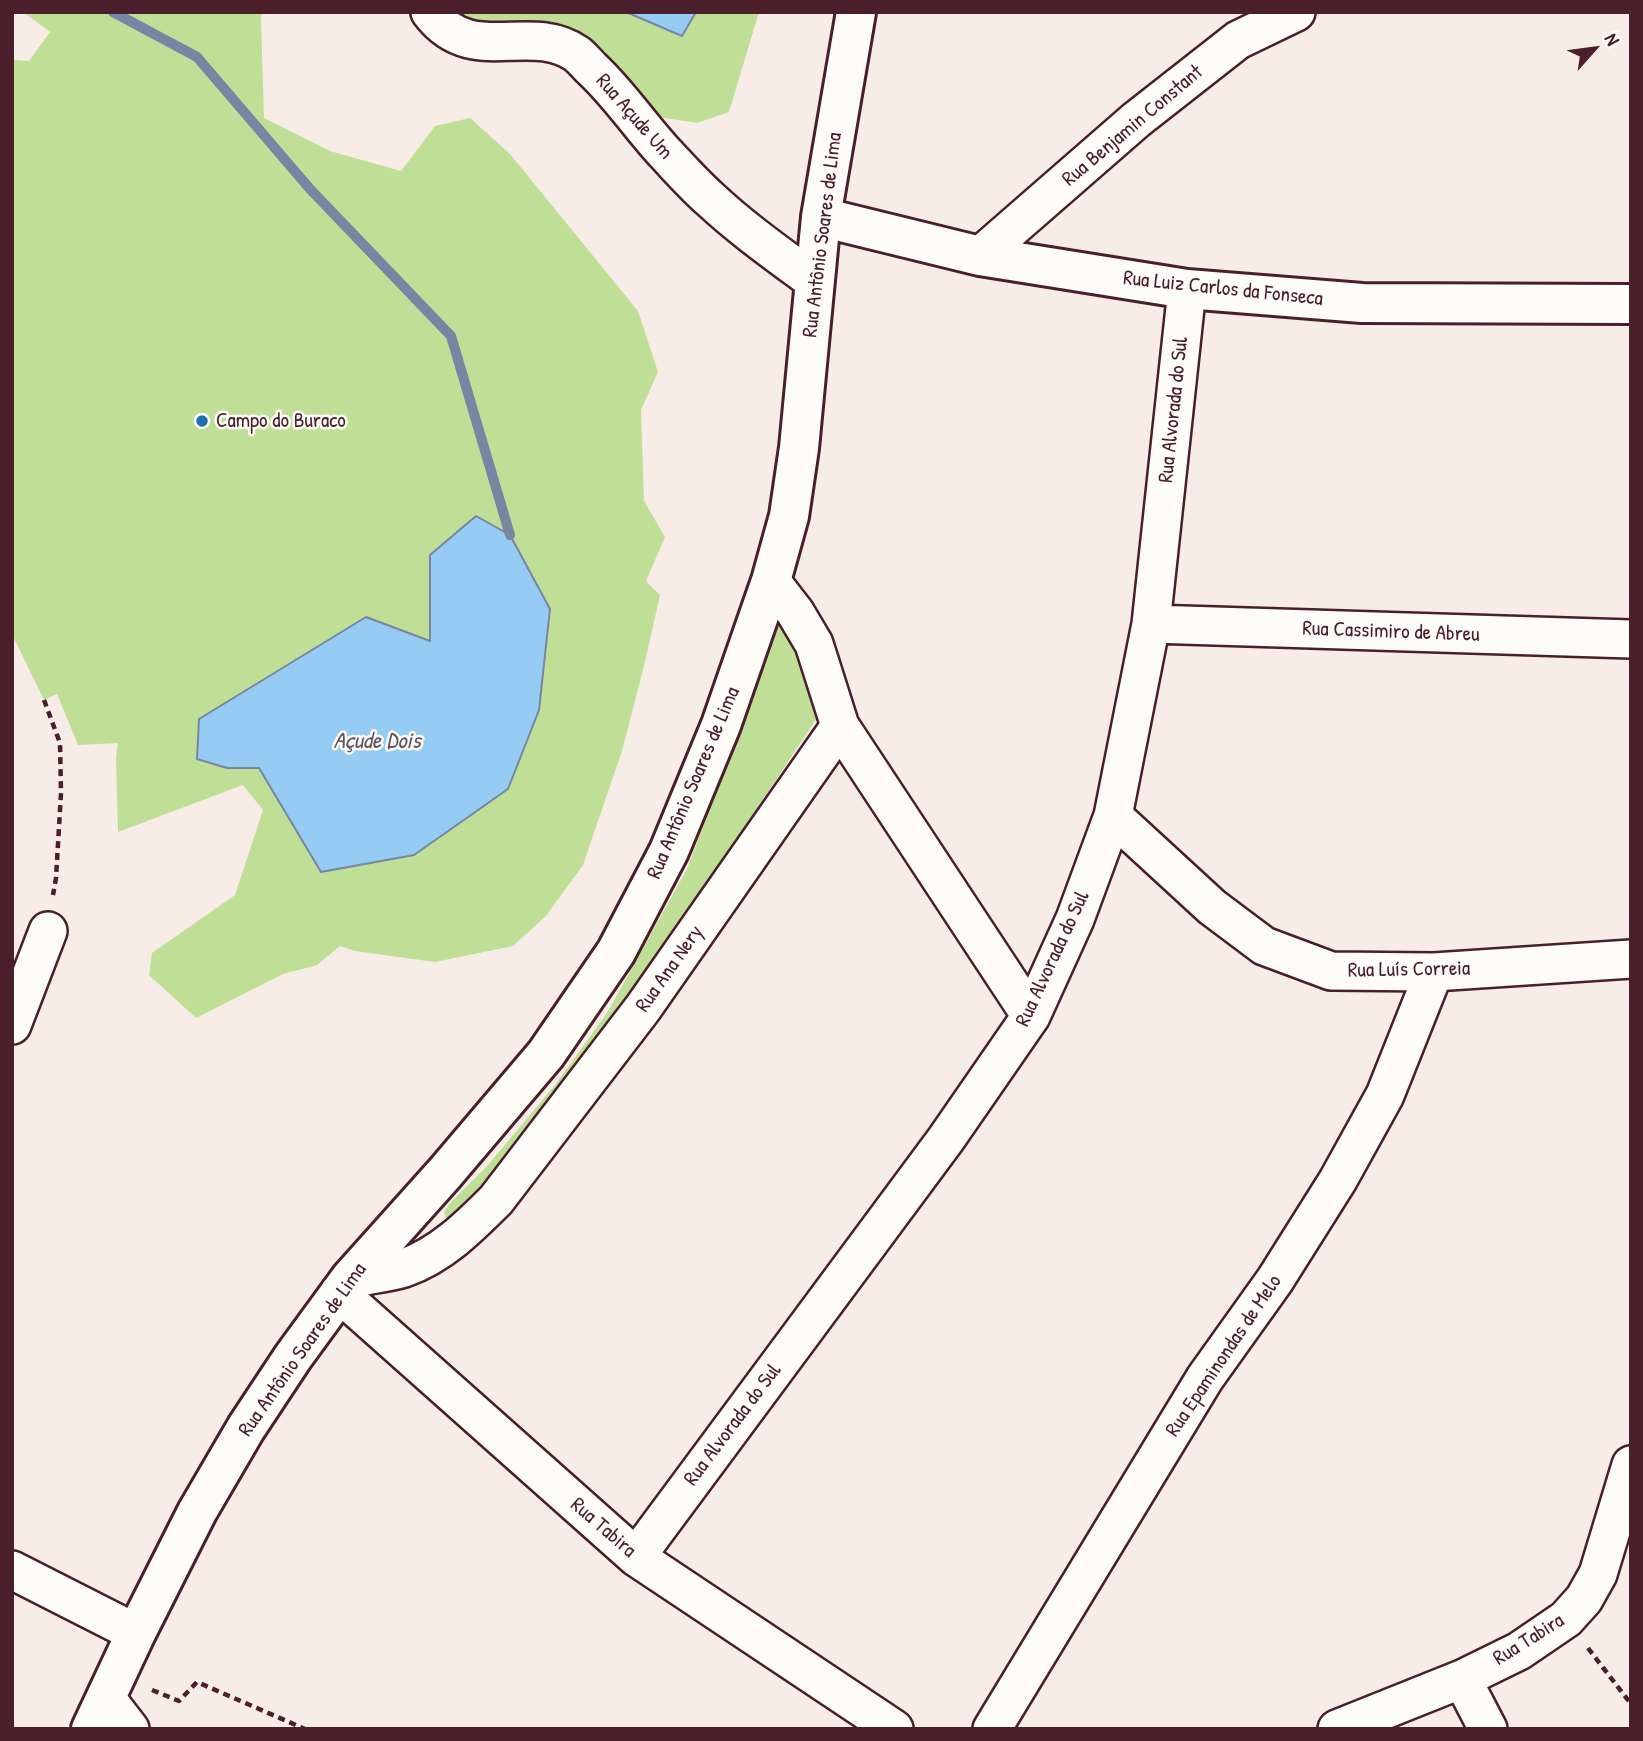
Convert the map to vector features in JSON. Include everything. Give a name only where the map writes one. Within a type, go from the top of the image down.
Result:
[{"type":"street","name":"Rua Açude Um","points":[[430,12],[437,21],[466,40],[546,41],[577,54],[606,82],[664,152],[709,199],[814,281]]},
{"type":"street","name":"Rua Antônio Soares de Lima","points":[[99,1713],[197,1512],[246,1428],[344,1286],[445,1173],[545,1054],[616,952],[669,851],[722,725],[771,581],[789,516],[799,447],[821,217],[856,12]]},
{"type":"street","name":"Rua Benjamin Constant","points":[[980,256],[1136,120],[1238,40],[1296,12]]},
{"type":"street","name":"Rua Luiz Carlos da Fonseca","points":[[821,217],[980,256],[1187,289],[1362,303],[1631,304]]},
{"type":"street","name":"Rua Alvorada do Sul","points":[[636,1557],[938,1150],[1031,1016],[1075,919],[1113,816],[1152,624],[1187,289]]},
{"type":"street","points":[[771,581],[795,612],[814,644],[840,726],[1031,1016]]},
{"type":"street","name":"Rua Cassimiro de Abreu","points":[[1152,624],[1631,639]]},
{"type":"street","name":"Rua Ana Nery","points":[[344,1286],[403,1268],[436,1253],[469,1227],[496,1200],[643,1008],[840,726]]},
{"type":"street","name":"Rua Luís Correia","points":[[1113,816],[1212,907],[1264,946],[1331,971],[1434,972],[1631,959]]},
{"type":"street","points":[[12,1025],[48,930]]},
{"type":"street","name":"Rua Epaminondas de Melo","points":[[992,1729],[1205,1378],[1275,1280],[1338,1180],[1385,1095],[1434,972]]},
{"type":"street","name":"Rua Tabira","points":[[344,1286],[636,1557],[894,1729]]},
{"type":"street","name":"Rua Tabira","points":[[1337,1729],[1462,1679],[1519,1651],[1566,1619],[1584,1599],[1598,1574],[1631,1465]]},
{"type":"street","points":[[12,1570],[136,1633]]},
{"type":"street","points":[[1462,1679],[1488,1729]]},
{"type":"street","points":[[99,1713],[130,1728]]},
{"type":"path","points":[[44,700],[60,743],[61,793],[56,878],[48,930]]},
{"type":"path","points":[[1566,1619],[1631,1704]]},
{"type":"path","points":[[130,1728],[143,1686],[179,1702],[197,1682],[306,1729]]},
{"type":"green space","points":[[23,12],[262,12],[264,118],[330,151],[401,171],[435,126],[470,118],[510,154],[638,311],[658,372],[641,410],[644,501],[665,537],[646,581],[660,595],[622,751],[583,865],[546,916],[513,946],[435,962],[355,951],[340,946],[317,965],[283,974],[196,1018],[149,975],[152,953],[235,895],[263,810],[243,785],[118,832],[118,743],[78,745],[57,694],[44,700],[12,634],[12,60],[29,61],[50,32]],"holes":[[[430,642],[321,872],[259,768],[227,768]]]},
{"type":"green space","points":[[454,12],[759,12],[729,112],[697,123],[659,117],[584,38],[553,24],[486,27]]},
{"type":"green space","points":[[782,604],[821,712],[640,984],[473,1205],[452,1222],[446,1218],[444,1212],[450,1203],[488,1165],[555,1085],[607,1013],[687,869]]},
{"type":"water","points":[[626,12],[696,12],[682,36]]},
{"type":"water","name":"Açude Dois","points":[[476,516],[510,535],[550,609],[539,710],[508,789],[414,855],[321,872],[259,768],[227,768],[197,759],[199,719],[366,617],[430,641],[430,555]]},
{"type":"waterway","points":[[113,12],[197,57],[310,189],[451,336],[510,535]]},
{"type":"place","name":"Campo do Buraco","points":[[202,421]]}]
